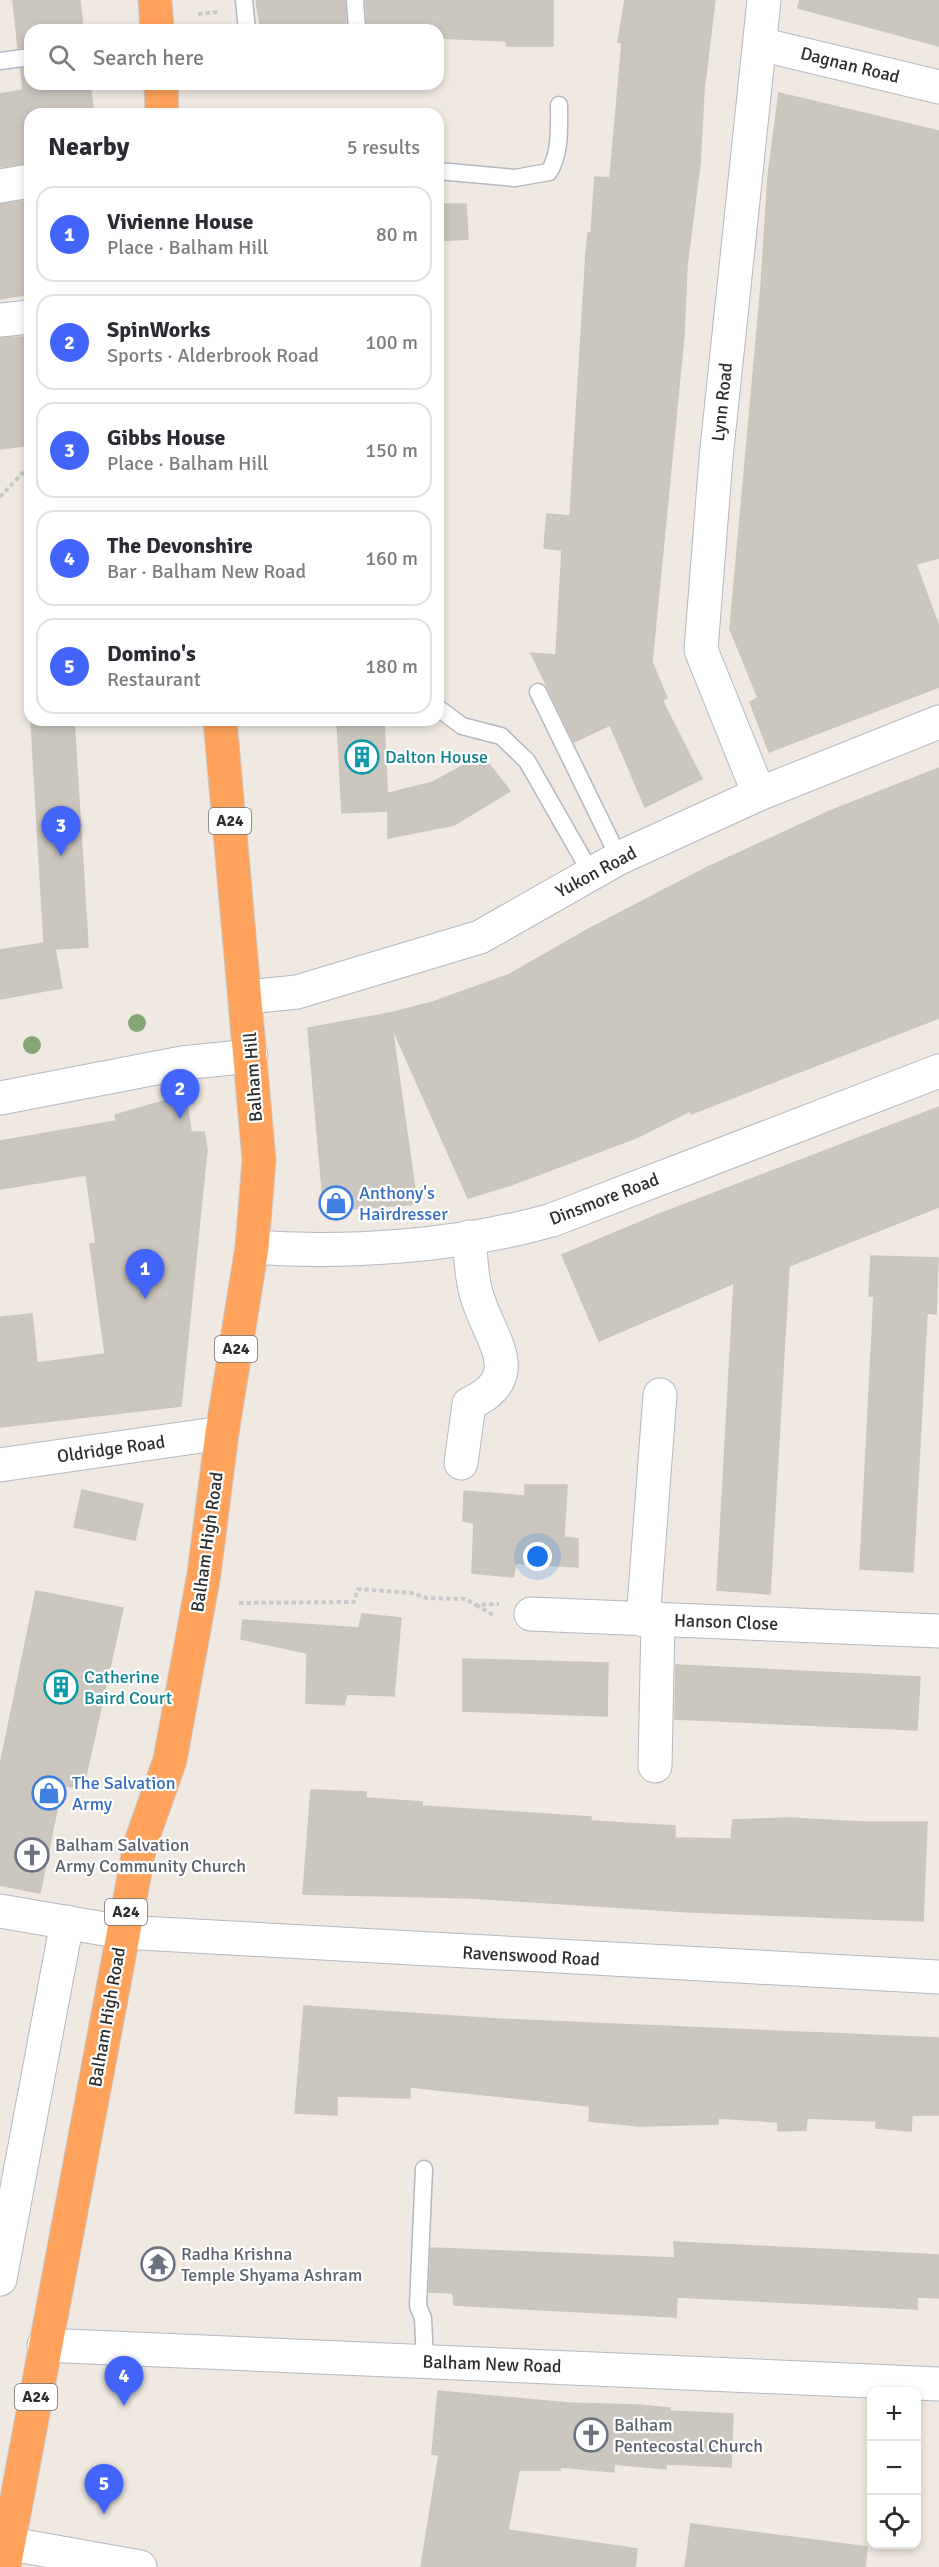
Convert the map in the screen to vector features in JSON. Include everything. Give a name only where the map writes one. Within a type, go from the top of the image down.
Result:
[{"type":"highway","points":[[155,0],[157,24]]},
{"type":"highway","points":[[160,90],[162,108]]},
{"type":"highway","name":"Balham Hill","points":[[221,726],[247,998],[259,1160],[252,1247],[222,1433]]},
{"type":"highway","name":"Balham High Road","points":[[4,2551],[99,2070],[122,1932],[140,1845],[170,1760],[204,1574],[222,1433]]},
{"type":"street","name":"Lynn Road","points":[[759,794],[701,650],[716,458],[764,0]]},
{"type":"street","name":"Dagnan Road","points":[[760,44],[939,87]]},
{"type":"street","points":[[0,186],[24,182]]},
{"type":"street","points":[[0,320],[24,318]]},
{"type":"street","name":"Yukon Road","points":[[247,998],[297,992],[480,937],[620,858],[759,794],[939,722]]},
{"type":"street","points":[[0,1098],[182,1063],[251,1056]]},
{"type":"street","name":"Dinsmore Road","points":[[252,1247],[323,1251],[513,1231],[552,1220],[939,1071]]},
{"type":"street","points":[[461,1463],[469,1404],[482,1399],[498,1384],[503,1367],[476,1293],[469,1237]]},
{"type":"street","name":"Hanson Close","points":[[655,1766],[651,1621],[660,1395]]},
{"type":"street","name":"Oldridge Road","points":[[0,1466],[222,1433]]},
{"type":"street","points":[[520,1609],[651,1621]]},
{"type":"street","name":"Hanson Close","points":[[651,1621],[939,1631]]},
{"type":"street","name":"Ravenswood Road","points":[[0,1911],[122,1932],[939,1977]]},
{"type":"street","points":[[0,2279],[67,1922]]},
{"type":"street","name":"Balham New Road","points":[[44,2345],[939,2384]]},
{"type":"street","points":[[4,2551],[140,2567]]},
{"type":"lane","points":[[244,0],[246,24]]},
{"type":"lane","points":[[355,0],[358,24]]},
{"type":"lane","points":[[0,61],[24,58]]},
{"type":"lane","points":[[444,172],[515,178],[549,172],[555,163],[559,105]]},
{"type":"lane","points":[[538,692],[620,858]]},
{"type":"lane","points":[[444,712],[462,726],[501,736],[527,761],[591,873]]},
{"type":"lane","points":[[424,2169],[418,2306],[423,2318],[425,2361]]},
{"type":"path","points":[[0,497],[24,471]]},
{"type":"path","points":[[239,1603],[354,1602],[358,1589],[411,1593],[427,1598],[466,1599],[475,1605],[520,1609]]},
{"type":"building","points":[[13,0],[80,0],[82,24],[24,24],[24,48],[18,48]]},
{"type":"building","points":[[256,0],[345,0],[346,24],[260,24]]},
{"type":"building","points":[[366,0],[553,0],[553,46],[507,46],[506,41],[444,38],[444,24],[367,24]]},
{"type":"building","points":[[625,0],[715,0],[704,90],[700,164],[687,265],[684,335],[652,662],[667,698],[662,700],[702,779],[645,807],[610,725],[574,742],[531,653],[556,655],[562,550],[544,548],[547,514],[570,516],[588,233],[591,233],[595,177],[610,178],[622,43],[618,42]]},
{"type":"building","points":[[800,0],[939,0],[939,46],[798,8]]},
{"type":"building","points":[[21,69],[24,69],[24,90],[91,90],[93,108],[24,108],[24,164],[0,167],[0,94],[23,90]]},
{"type":"building","points":[[779,93],[939,131],[939,558],[916,564],[939,627],[939,687],[769,752],[750,702],[758,698],[730,629],[761,287],[768,177]]},
{"type":"building","points":[[24,201],[24,295],[0,299],[0,204]]},
{"type":"building","points":[[444,204],[466,204],[468,239],[444,241]]},
{"type":"building","points":[[23,337],[24,446],[0,449],[0,338]]},
{"type":"building","points":[[31,726],[74,726],[88,947],[55,949],[62,988],[0,999],[0,950],[44,943]]},
{"type":"building","points":[[337,726],[384,726],[388,810],[389,793],[433,782],[482,755],[510,791],[454,825],[388,838],[388,811],[342,813]]},
{"type":"building","points":[[939,768],[939,1018],[691,1114],[690,1111],[638,1137],[511,1185],[468,1198],[392,1027],[417,1204],[324,1211],[308,1028],[390,1013],[433,1002],[508,975],[587,930],[708,867],[830,811]]},
{"type":"building","points":[[174,1098],[187,1103],[191,1132],[204,1132],[207,1149],[181,1406],[0,1427],[0,1317],[32,1314],[37,1363],[105,1354],[90,1244],[96,1243],[86,1175],[0,1189],[0,1141],[116,1121],[115,1115]]},
{"type":"building","points":[[939,1107],[939,1207],[789,1266],[770,1594],[717,1590],[734,1283],[599,1341],[562,1255],[662,1213]]},
{"type":"building","points":[[871,1256],[938,1258],[936,1314],[927,1313],[913,1572],[860,1569],[874,1296],[869,1296]]},
{"type":"building","points":[[525,1485],[567,1485],[564,1537],[578,1539],[578,1567],[516,1563],[513,1577],[472,1573],[474,1523],[463,1521],[464,1491],[525,1496]]},
{"type":"building","points":[[82,1490],[143,1504],[135,1540],[74,1527]]},
{"type":"building","name":"Catherine Baird Court","points":[[36,1591],[123,1608],[83,1789],[62,1785],[40,1893],[0,1885],[0,1766]]},
{"type":"building","points":[[362,1614],[401,1618],[394,1696],[347,1694],[344,1705],[306,1703],[307,1653],[241,1639],[243,1620],[359,1628]]},
{"type":"building","points":[[463,1659],[608,1663],[607,1716],[463,1711]]},
{"type":"building","points":[[676,1665],[920,1677],[917,1730],[675,1719]]},
{"type":"building","points":[[311,1790],[366,1792],[366,1798],[422,1802],[422,1806],[591,1817],[591,1821],[675,1826],[675,1838],[731,1839],[733,1820],[788,1818],[861,1822],[927,1822],[923,1921],[691,1912],[472,1898],[303,1894]]},
{"type":"building","points":[[304,2006],[497,2019],[939,2038],[939,2115],[912,2115],[911,2131],[876,2128],[876,2121],[807,2118],[806,2130],[778,2131],[778,2122],[718,2118],[718,2124],[640,2126],[589,2121],[590,2106],[410,2087],[410,2098],[337,2096],[337,2115],[295,2113]]},
{"type":"building","points":[[674,2242],[939,2255],[939,2298],[917,2297],[917,2309],[677,2297],[676,2317],[454,2305],[453,2293],[429,2292],[431,2248],[675,2258]]},
{"type":"building","points":[[438,2391],[568,2403],[636,2405],[670,2408],[670,2411],[733,2414],[731,2467],[666,2464],[666,2469],[614,2464],[614,2472],[560,2467],[560,2470],[519,2470],[508,2530],[637,2549],[635,2567],[421,2567],[439,2455],[432,2454]]},
{"type":"building","points":[[691,2524],[867,2547],[865,2567],[685,2567]]},
{"type":"place","name":"Dalton House","points":[[362,757]]},
{"type":"place","name":"Gibbs House","points":[[61,856]]},
{"type":"place","name":"SpinWorks","points":[[180,1119]]},
{"type":"place","name":"Anthony's Hairdresser","points":[[336,1203]]},
{"type":"place","name":"Vivienne House","points":[[145,1299]]},
{"type":"place","name":"Catherine Baird Court","points":[[61,1687]]},
{"type":"place","name":"The Salvation Army","points":[[49,1793]]},
{"type":"place","name":"Balham Salvation Army Community Church","points":[[32,1855]]},
{"type":"place","name":"Radha Krishna Temple Shyama Ashram","points":[[158,2264]]},
{"type":"place","name":"The Devonshire","points":[[124,2406]]},
{"type":"place","name":"Balham Pentecostal Church","points":[[591,2435]]},
{"type":"place","name":"Domino's","points":[[104,2514]]}]
